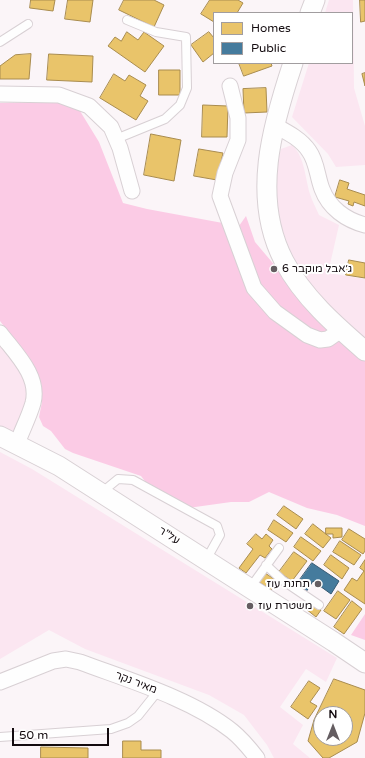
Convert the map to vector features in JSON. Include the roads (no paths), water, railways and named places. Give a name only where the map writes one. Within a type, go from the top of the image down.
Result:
[{"type":"street","points":[[310,12],[315,0]]},
{"type":"street","points":[[293,64],[274,126],[268,157],[266,190],[267,209],[272,231],[284,261],[302,288],[329,319],[365,351]]},
{"type":"street","points":[[230,86],[238,118],[238,140],[225,173],[220,196],[254,288],[275,312],[306,335],[320,340],[328,339],[341,330]]},
{"type":"street","points":[[0,94],[59,95],[89,106],[111,127],[120,148],[132,191]]},
{"type":"street","points":[[274,126],[296,138],[310,151],[317,169],[322,189],[326,197],[338,212],[352,221],[365,225]]},
{"type":"street","points":[[0,333],[28,370],[33,384],[33,403],[17,444]]},
{"type":"street","name":"על\"ר","points":[[0,436],[59,466],[365,663]]},
{"type":"street","name":"על\"ר","points":[[334,642],[365,653]]},
{"type":"street","name":"מאיר נקר","points":[[0,682],[47,663],[66,659],[80,662],[180,700],[233,731],[257,758]]},
{"type":"lane","points":[[116,139],[165,119],[180,105],[188,88],[186,37],[156,32],[127,20]]},
{"type":"lane","points":[[0,42],[28,24]]},
{"type":"lane","points":[[102,493],[118,479],[133,480],[217,526],[220,535],[206,560]]},
{"type":"lane","points":[[250,588],[279,548]]},
{"type":"lane","points":[[266,565],[282,580],[319,605]]},
{"type":"lane","points":[[0,736],[111,729],[128,723],[138,716],[158,692]]},
{"type":"place","name":"ג׳אבל מוקבר 6","points":[[274,269]]},
{"type":"place","name":"תחנת עוז","points":[[318,584]]},
{"type":"place","name":"משטרת עוז","points":[[250,606]]}]
